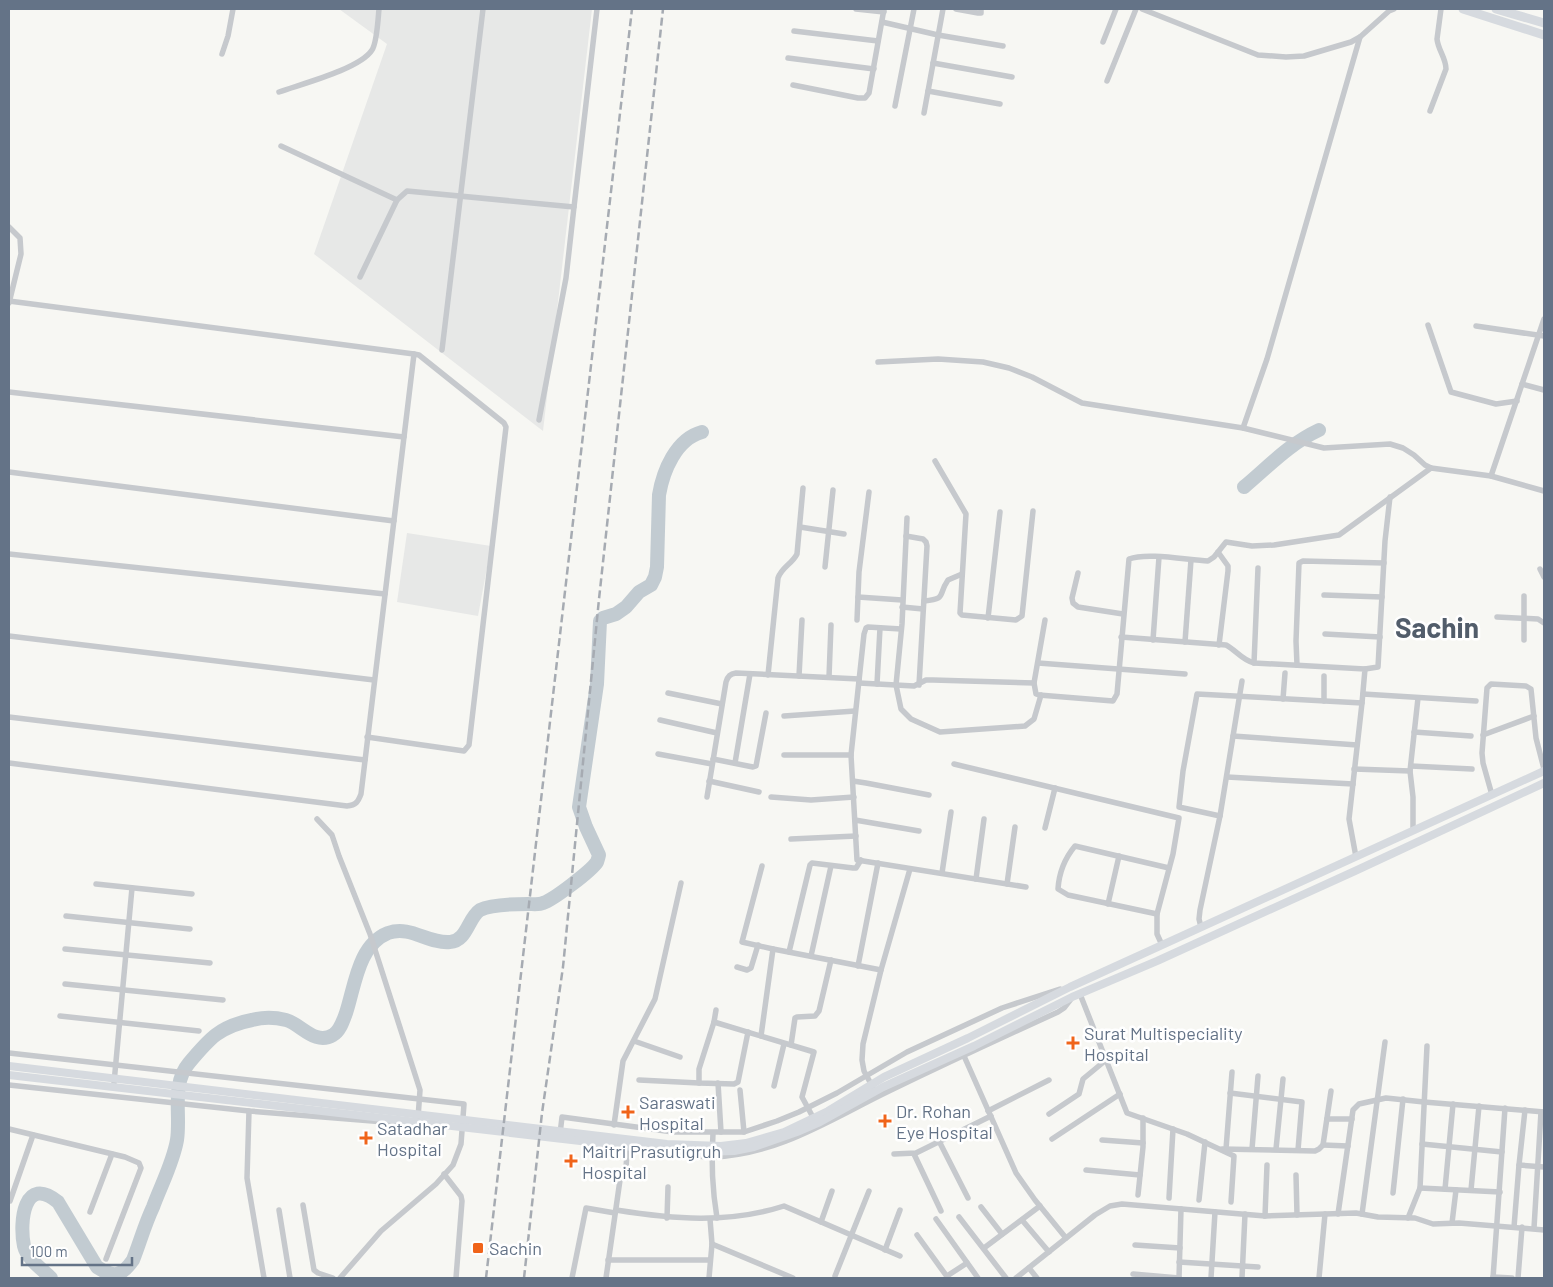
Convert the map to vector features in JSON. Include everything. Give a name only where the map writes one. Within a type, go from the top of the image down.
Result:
[{"type":"main road","points":[[1463,9],[1544,35]]},
{"type":"main road","points":[[1496,9],[1544,23]]},
{"type":"main road","points":[[9,1066],[667,1144],[721,1146],[746,1143],[784,1132],[803,1124],[884,1077],[1072,986],[1544,770]]},
{"type":"main road","points":[[9,1075],[650,1149],[701,1152],[754,1148],[820,1122],[883,1087],[974,1046],[1077,995],[1359,869],[1544,782]]},
{"type":"main road","points":[[1355,857],[1359,869]]},
{"type":"main road","points":[[1287,888],[1292,899]]},
{"type":"main road","points":[[1188,933],[1192,945]]},
{"type":"main road","points":[[1072,986],[1077,995]]},
{"type":"main road","points":[[1032,1006],[1036,1015]]},
{"type":"street","points":[[222,54],[228,36],[233,9]]},
{"type":"street","points":[[279,92],[352,66],[365,59],[374,48],[379,9]]},
{"type":"street","points":[[442,350],[483,9]]},
{"type":"street","points":[[539,420],[566,278],[597,9]]},
{"type":"street","points":[[793,85],[865,98],[869,93],[884,10],[856,9]]},
{"type":"street","points":[[895,106],[914,9]]},
{"type":"street","points":[[924,113],[943,9]]},
{"type":"street","points":[[956,9],[978,14],[981,13],[981,9]]},
{"type":"street","points":[[1103,42],[1116,9]]},
{"type":"street","points":[[1107,81],[1136,9]]},
{"type":"street","points":[[1142,9],[1234,46],[1258,55],[1270,57],[1304,56],[1350,42],[1360,37],[1389,11],[1394,9]]},
{"type":"street","points":[[1430,111],[1446,69],[1446,64],[1436,39],[1441,9]]},
{"type":"street","points":[[882,22],[938,35],[1002,46]]},
{"type":"street","points":[[794,31],[878,42]]},
{"type":"street","points":[[1243,428],[1264,367],[1360,37]]},
{"type":"street","points":[[788,58],[874,69]]},
{"type":"street","points":[[933,63],[1012,77]]},
{"type":"street","points":[[928,92],[1000,104]]},
{"type":"street","points":[[281,146],[397,200]]},
{"type":"street","points":[[360,277],[397,200],[407,190],[574,207]]},
{"type":"street","points":[[9,227],[20,238],[21,254],[9,302],[419,355],[504,423],[506,427],[469,745],[464,751],[368,737]]},
{"type":"street","points":[[1491,476],[1522,384],[1542,335],[1544,319]]},
{"type":"street","points":[[1428,326],[1451,392],[1496,404],[1517,401]]},
{"type":"street","points":[[1476,326],[1542,335]]},
{"type":"street","points":[[9,763],[354,806],[359,798],[365,760],[414,354]]},
{"type":"street","points":[[878,362],[938,359],[983,362],[1009,368],[1032,377],[1082,403],[1243,428],[1324,448],[1390,444],[1414,455],[1431,468],[1491,476],[1544,491]]},
{"type":"street","points":[[1522,384],[1544,390]]},
{"type":"street","points":[[9,392],[404,437]]},
{"type":"street","points":[[935,462],[966,514],[960,613],[966,617],[1016,620],[1022,616],[1033,511]]},
{"type":"street","points":[[1045,620],[1034,683],[1036,694],[1041,696],[1113,701],[1117,694],[1129,559],[1135,557],[1159,557],[1208,561],[1226,542],[1252,546],[1274,546],[1339,535],[1390,496],[1431,468]]},
{"type":"street","points":[[9,472],[394,521]]},
{"type":"street","points":[[768,674],[778,578],[784,567],[795,558],[803,488]]},
{"type":"street","points":[[824,567],[833,490]]},
{"type":"street","points":[[858,620],[859,572],[869,492]]},
{"type":"street","points":[[1121,637],[1226,646],[1236,651],[1245,661],[1254,663],[1365,669],[1378,667],[1390,496]]},
{"type":"street","points":[[988,618],[1000,512]]},
{"type":"street","points":[[907,518],[896,685],[901,709],[911,719],[940,732],[1025,726],[1034,719],[1041,696]]},
{"type":"street","points":[[800,527],[844,534]]},
{"type":"street","points":[[906,536],[922,539],[926,542],[927,546],[919,684]]},
{"type":"street","points":[[1218,552],[1228,566],[1219,645]]},
{"type":"street","points":[[9,554],[385,594]]},
{"type":"street","points":[[1152,640],[1159,557]]},
{"type":"street","points":[[1185,642],[1191,560]]},
{"type":"street","points":[[1297,665],[1299,563],[1303,561],[1384,563]]},
{"type":"street","points":[[1254,663],[1258,568]]},
{"type":"street","points":[[1540,568],[1544,577]]},
{"type":"street","points":[[1078,573],[1072,598],[1073,603],[1078,607],[1124,614]]},
{"type":"street","points":[[924,601],[938,599],[948,580],[962,574]]},
{"type":"street","points":[[1324,595],[1382,597]]},
{"type":"street","points":[[1524,596],[1524,640]]},
{"type":"street","points":[[858,597],[902,600]]},
{"type":"street","points":[[902,607],[923,609]]},
{"type":"street","points":[[1496,617],[1538,619],[1544,623]]},
{"type":"street","points":[[799,676],[802,620]]},
{"type":"street","points":[[828,677],[831,624]]},
{"type":"street","points":[[901,629],[868,627],[864,630],[851,755],[857,860],[1026,887]]},
{"type":"street","points":[[877,684],[880,628]]},
{"type":"street","points":[[1325,634],[1380,637]]},
{"type":"street","points":[[9,636],[374,680]]},
{"type":"street","points":[[1038,663],[1185,674]]},
{"type":"street","points":[[1355,857],[1349,819],[1365,669]]},
{"type":"street","points":[[1283,699],[1284,673]]},
{"type":"street","points":[[706,797],[727,677],[730,674],[828,677],[877,684],[914,686],[926,680],[1034,683]]},
{"type":"street","points":[[735,763],[750,674]]},
{"type":"street","points":[[1324,676],[1324,701]]},
{"type":"street","points":[[1201,927],[1199,920],[1200,910],[1220,816],[1242,681]]},
{"type":"street","points":[[1492,795],[1482,753],[1487,688],[1491,684],[1526,686],[1532,689],[1536,738],[1544,770]]},
{"type":"street","points":[[668,693],[722,704]]},
{"type":"street","points":[[1162,945],[1156,934],[1157,914],[1169,868],[1181,808],[1179,807],[1183,771],[1197,694],[1362,703]]},
{"type":"street","points":[[1363,694],[1476,701]]},
{"type":"street","points":[[1413,831],[1411,768],[1418,698]]},
{"type":"street","points":[[784,716],[855,711]]},
{"type":"street","points":[[658,754],[756,766],[766,713]]},
{"type":"street","points":[[1483,735],[1534,716]]},
{"type":"street","points":[[9,717],[365,760]]},
{"type":"street","points":[[660,720],[717,733]]},
{"type":"street","points":[[1414,732],[1472,736]]},
{"type":"street","points":[[1233,736],[1357,745]]},
{"type":"street","points":[[784,755],[851,755]]},
{"type":"street","points":[[954,764],[1179,818]]},
{"type":"street","points":[[1354,769],[1472,769]]},
{"type":"street","points":[[1227,777],[1353,784]]},
{"type":"street","points":[[709,781],[759,792]]},
{"type":"street","points":[[853,781],[929,795]]},
{"type":"street","points":[[1045,828],[1055,788]]},
{"type":"street","points":[[771,797],[811,800],[854,797]]},
{"type":"street","points":[[1181,808],[1220,816]]},
{"type":"street","points":[[942,873],[951,812]]},
{"type":"street","points":[[317,819],[332,835],[338,856],[370,934],[420,1090],[417,1125]]},
{"type":"street","points":[[976,879],[984,819]]},
{"type":"street","points":[[855,820],[919,831]]},
{"type":"street","points":[[1007,884],[1015,827]]},
{"type":"street","points":[[790,839],[856,836]]},
{"type":"street","points":[[1157,914],[1068,895],[1058,889],[1059,876],[1069,853],[1075,846],[1169,868]]},
{"type":"street","points":[[1108,904],[1118,856]]},
{"type":"street","points":[[789,952],[810,865],[812,863],[856,868],[861,860]]},
{"type":"street","points":[[858,966],[878,863]]},
{"type":"street","points":[[762,866],[742,942],[880,970]]},
{"type":"street","points":[[811,956],[831,866]]},
{"type":"street","points":[[878,1096],[865,1075],[862,1060],[863,1044],[880,970],[910,869]]},
{"type":"street","points":[[614,1125],[621,1067],[655,999],[681,883]]},
{"type":"street","points":[[96,884],[192,894]]},
{"type":"street","points":[[113,1096],[132,888]]},
{"type":"street","points":[[66,916],[190,929]]},
{"type":"street","points":[[737,967],[747,970],[751,968],[758,945]]},
{"type":"street","points":[[65,949],[210,963]]},
{"type":"street","points":[[761,1036],[773,949]]},
{"type":"street","points":[[791,1045],[795,1018],[815,1016],[820,1011],[832,960]]},
{"type":"street","points":[[65,984],[223,1000]]},
{"type":"street","points":[[1072,986],[1002,1008],[906,1052],[808,1107],[777,1122],[744,1132],[672,1132],[562,1118],[560,1140],[628,1150],[711,1157],[752,1152],[781,1144],[878,1096],[1058,1012],[1077,995],[1127,1113],[1174,1129],[1223,1149],[1234,1156],[1231,1202]]},
{"type":"street","points":[[699,1083],[700,1069],[716,1010]]},
{"type":"street","points":[[60,1016],[199,1031]]},
{"type":"street","points":[[714,1022],[814,1052],[802,1097],[818,1127]]},
{"type":"street","points":[[639,1080],[734,1084],[738,1082],[748,1032]]},
{"type":"street","points":[[634,1041],[680,1057]]},
{"type":"street","points":[[1362,1214],[1385,1042]]},
{"type":"street","points":[[774,1086],[784,1044]]},
{"type":"street","points":[[1408,1218],[1420,1188],[1427,1046]]},
{"type":"street","points":[[9,1053],[464,1104],[461,1144],[453,1165],[436,1184],[381,1231],[340,1278]]},
{"type":"street","points":[[964,1056],[1016,1173],[1066,1238]]},
{"type":"street","points":[[1049,1114],[1080,1094],[1083,1079],[1106,1060]]},
{"type":"street","points":[[1223,1149],[1232,1072]]},
{"type":"street","points":[[1252,1150],[1258,1076]]},
{"type":"street","points":[[894,1154],[914,1154],[1049,1080]]},
{"type":"street","points":[[1276,1150],[1283,1080]]},
{"type":"street","points":[[718,1083],[721,1132]]},
{"type":"street","points":[[9,1085],[249,1111],[462,1130]]},
{"type":"street","points":[[740,1090],[744,1132]]},
{"type":"street","points":[[1223,1149],[1315,1151],[1319,1149],[1323,1145],[1331,1091]]},
{"type":"street","points":[[1230,1093],[1299,1101],[1303,1105],[1298,1150]]},
{"type":"street","points":[[1052,1139],[1120,1094]]},
{"type":"street","points":[[1338,1214],[1355,1106],[1386,1098],[1403,1099],[1543,1112],[1541,1167],[1534,1228]]},
{"type":"street","points":[[1393,1193],[1403,1099]]},
{"type":"street","points":[[1445,1189],[1453,1104]]},
{"type":"street","points":[[1471,1190],[1479,1106]]},
{"type":"street","points":[[1505,1108],[1493,1278],[1512,1278]]},
{"type":"street","points":[[1514,1227],[1518,1165],[1525,1110]]},
{"type":"street","points":[[249,1111],[247,1178],[264,1278]]},
{"type":"street","points":[[1138,1195],[1143,1118]]},
{"type":"street","points":[[1328,1119],[1352,1119]]},
{"type":"street","points":[[9,1129],[112,1154],[139,1163],[141,1168],[106,1259]]},
{"type":"street","points":[[1169,1198],[1174,1129]]},
{"type":"street","points":[[713,1133],[711,1157],[712,1188],[717,1218]]},
{"type":"street","points":[[10,1201],[33,1135]]},
{"type":"street","points":[[1102,1140],[1142,1143]]},
{"type":"street","points":[[939,1142],[968,1198]]},
{"type":"street","points":[[1199,1200],[1205,1142]]},
{"type":"street","points":[[1422,1144],[1502,1152]]},
{"type":"street","points":[[1323,1145],[1348,1146]]},
{"type":"street","points":[[606,1278],[620,1180],[627,1171],[628,1150]]},
{"type":"street","points":[[90,1212],[112,1154]]},
{"type":"street","points":[[914,1154],[941,1211]]},
{"type":"street","points":[[1265,1216],[1267,1165]]},
{"type":"street","points":[[1518,1165],[1541,1167]]},
{"type":"street","points":[[1086,1170],[1140,1175]]},
{"type":"street","points":[[444,1174],[462,1198],[456,1278]]},
{"type":"street","points":[[1296,1175],[1297,1215]]},
{"type":"street","points":[[667,1218],[668,1187]]},
{"type":"street","points":[[1420,1188],[1500,1192]]},
{"type":"street","points":[[1452,1223],[1456,1190]]},
{"type":"street","points":[[820,1222],[832,1191]]},
{"type":"street","points":[[835,1276],[869,1191]]},
{"type":"street","points":[[1016,1278],[1095,1215],[1110,1206],[1122,1204],[1265,1216],[1362,1214],[1378,1217],[1416,1218],[1433,1224],[1452,1223],[1544,1230]]},
{"type":"street","points":[[303,1205],[314,1270],[334,1278]]},
{"type":"street","points":[[572,1278],[586,1208],[667,1218],[710,1219],[770,1210],[784,1206],[900,1256]]},
{"type":"street","points":[[984,1248],[1040,1206]]},
{"type":"street","points":[[981,1207],[1002,1234]]},
{"type":"street","points":[[1133,1274],[1179,1278],[1181,1209]]},
{"type":"street","points":[[279,1210],[290,1278]]},
{"type":"street","points":[[885,1250],[900,1210]]},
{"type":"street","points":[[1211,1278],[1215,1212]]},
{"type":"street","points":[[1242,1278],[1245,1214]]},
{"type":"street","points":[[1319,1278],[1325,1214]]},
{"type":"street","points":[[959,1217],[1006,1278]]},
{"type":"street","points":[[709,1278],[712,1244],[710,1219]]},
{"type":"street","points":[[936,1219],[978,1278]]},
{"type":"street","points":[[1022,1220],[1049,1252]]},
{"type":"street","points":[[1518,1278],[1522,1228]]},
{"type":"street","points":[[917,1235],[947,1277],[967,1262]]},
{"type":"street","points":[[712,1244],[793,1278]]},
{"type":"street","points":[[1135,1245],[1180,1248]]},
{"type":"street","points":[[608,1260],[710,1260]]},
{"type":"street","points":[[1179,1262],[1258,1267]]},
{"type":"street","points":[[1029,1268],[1037,1278]]},
{"type":"shaded area","points":[[339,9],[592,9],[543,431],[314,254],[387,44]]},
{"type":"shaded area","points":[[407,533],[491,546],[478,616],[397,602]]},
{"type":"waterway","points":[[1244,487],[1288,449],[1319,430]]},
{"type":"waterway","points":[[51,1278],[31,1259],[24,1246],[22,1225],[26,1205],[31,1197],[38,1194],[47,1195],[58,1202],[97,1267],[113,1274],[121,1273],[125,1270],[133,1260],[173,1157],[178,1130],[178,1090],[183,1071],[209,1040],[231,1026],[256,1019],[269,1018],[292,1022],[308,1033],[320,1038],[333,1035],[344,1019],[355,979],[364,956],[378,939],[388,933],[404,931],[442,942],[456,941],[464,934],[480,910],[497,905],[538,904],[548,901],[572,885],[597,862],[599,855],[579,807],[597,684],[600,621],[626,607],[639,592],[651,585],[657,567],[659,495],[664,476],[672,457],[678,449],[685,441],[702,432]]},
{"type":"railway","points":[[486,1278],[632,9]]},
{"type":"railway","points":[[524,1278],[542,1113],[563,967],[599,599],[663,9]]},
{"type":"place","name":"Surat Multispeciality Hospital","points":[[1073,1043]]},
{"type":"place","name":"Saraswati Hospital","points":[[628,1112]]},
{"type":"place","name":"Dr. Rohan Eye Hospital","points":[[885,1121]]},
{"type":"place","name":"Satadhar Hospital","points":[[366,1138]]},
{"type":"place","name":"Maitri Prasutigruh Hospital","points":[[571,1161]]},
{"type":"place","name":"Sachin","points":[[478,1248]]},
{"type":"district","name":"Sachin","points":[[1437,627]]}]
